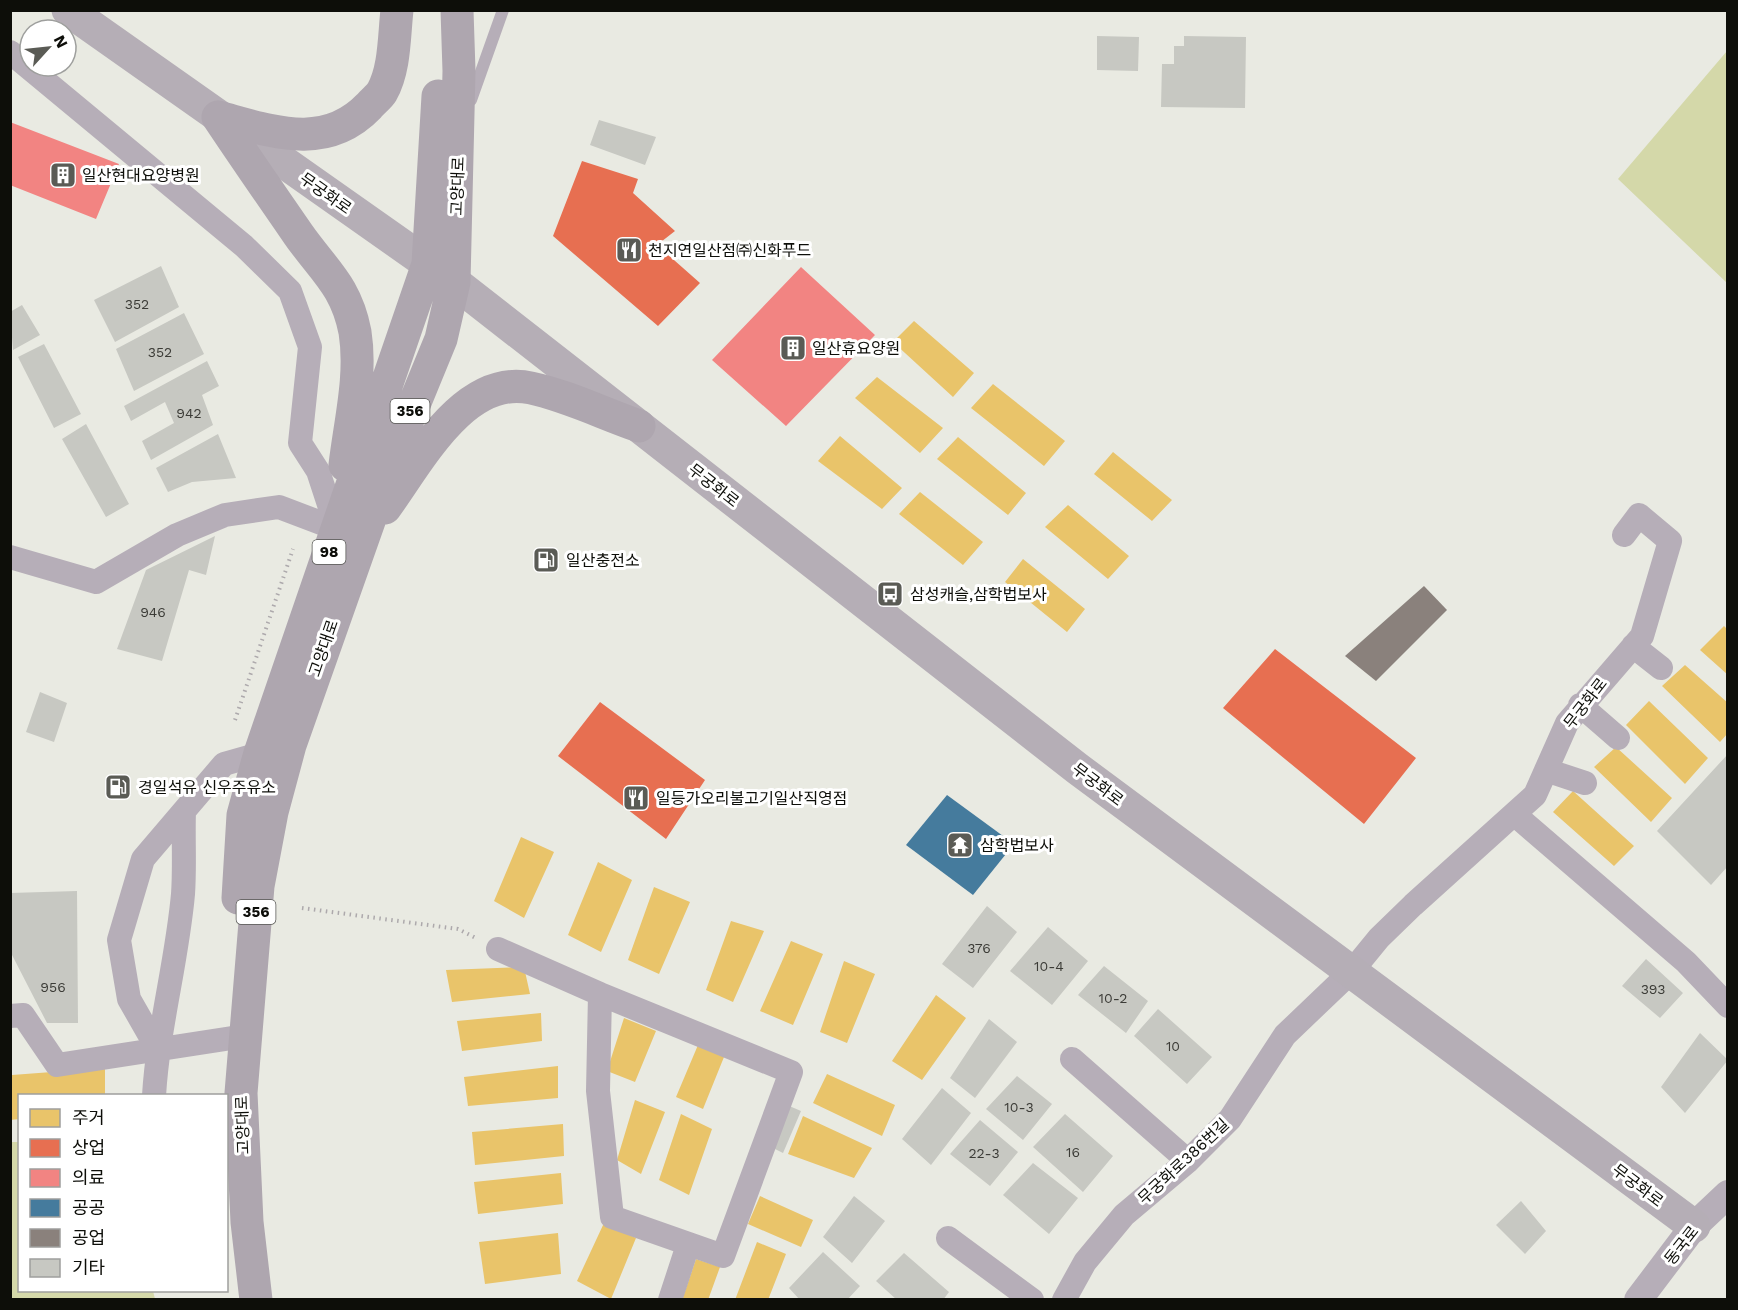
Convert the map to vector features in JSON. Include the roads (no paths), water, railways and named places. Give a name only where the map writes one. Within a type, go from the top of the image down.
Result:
[{"type":"main road","name":"무궁화로","points":[[68,10],[441,273],[1078,769],[1694,1226]]},
{"type":"main road","points":[[218,117],[273,132],[322,134],[356,119],[382,92],[392,60],[397,10]]},
{"type":"main road","name":"고양대로","points":[[437,10],[440,61],[441,273]]},
{"type":"main road","name":"고양대로","points":[[223,1094],[272,812],[275,749],[441,273],[458,144],[457,10]]},
{"type":"main road","points":[[218,117],[300,237],[332,275],[348,306],[355,334],[357,375],[349,534]]},
{"type":"main road","points":[[349,534],[468,402],[499,388],[530,388],[639,426]]},
{"type":"main road","name":"고양대로","points":[[234,1037],[240,1092],[247,1222],[256,1299]]},
{"type":"main road","points":[[228,1249],[236,1299]]},
{"type":"street","points":[[10,52],[244,246],[290,291],[310,347],[300,443],[318,471],[349,534]]},
{"type":"street","points":[[10,557],[96,582],[177,535],[225,515],[279,507],[349,534]]},
{"type":"street","name":"무궁화로","points":[[1352,971],[1379,938],[1413,905],[1534,795],[1567,723],[1580,705],[1642,636],[1670,541],[1639,516],[1624,535]]},
{"type":"street","points":[[1633,646],[1661,668]]},
{"type":"street","points":[[1580,705],[1617,738]]},
{"type":"street","points":[[157,1048],[129,999],[119,940],[143,859],[224,764],[275,749]]},
{"type":"street","points":[[1546,770],[1585,783]]},
{"type":"street","points":[[154,1094],[157,1048],[171,980],[183,893],[184,811]]},
{"type":"street","points":[[1514,814],[1686,962],[1728,1006]]},
{"type":"street","points":[[498,949],[600,994],[791,1072],[723,1256],[612,1217],[598,1091],[600,994]]},
{"type":"street","name":"무궁화로386번길","points":[[1064,1299],[1085,1262],[1124,1215],[1188,1161],[1230,1119],[1285,1035],[1352,971]]},
{"type":"street","points":[[10,1016],[23,1015],[57,1065],[234,1037]]},
{"type":"street","points":[[1072,1059],[1188,1161]]},
{"type":"street","name":"동국로","points":[[1638,1299],[1694,1226],[1728,1194]]},
{"type":"street","points":[[948,1238],[1032,1299]]},
{"type":"street","points":[[670,1299],[688,1245]]},
{"type":"lane","points":[[458,144],[476,84],[503,10]]},
{"type":"place","name":"일산현대요양병원","points":[[63,175]]},
{"type":"place","name":"천지연일산점㈜신화푸드","points":[[629,250]]},
{"type":"place","name":"일산휴요양원","points":[[793,348]]},
{"type":"place","name":"일산충전소","points":[[546,560]]},
{"type":"place","name":"삼성캐슬,삼학법보사","points":[[890,594]]},
{"type":"place","name":"경일석유 신우주유소","points":[[118,787]]},
{"type":"place","name":"일등가오리불고기일산직영점","points":[[636,798]]},
{"type":"place","name":"삼학법보사","points":[[960,845]]}]
